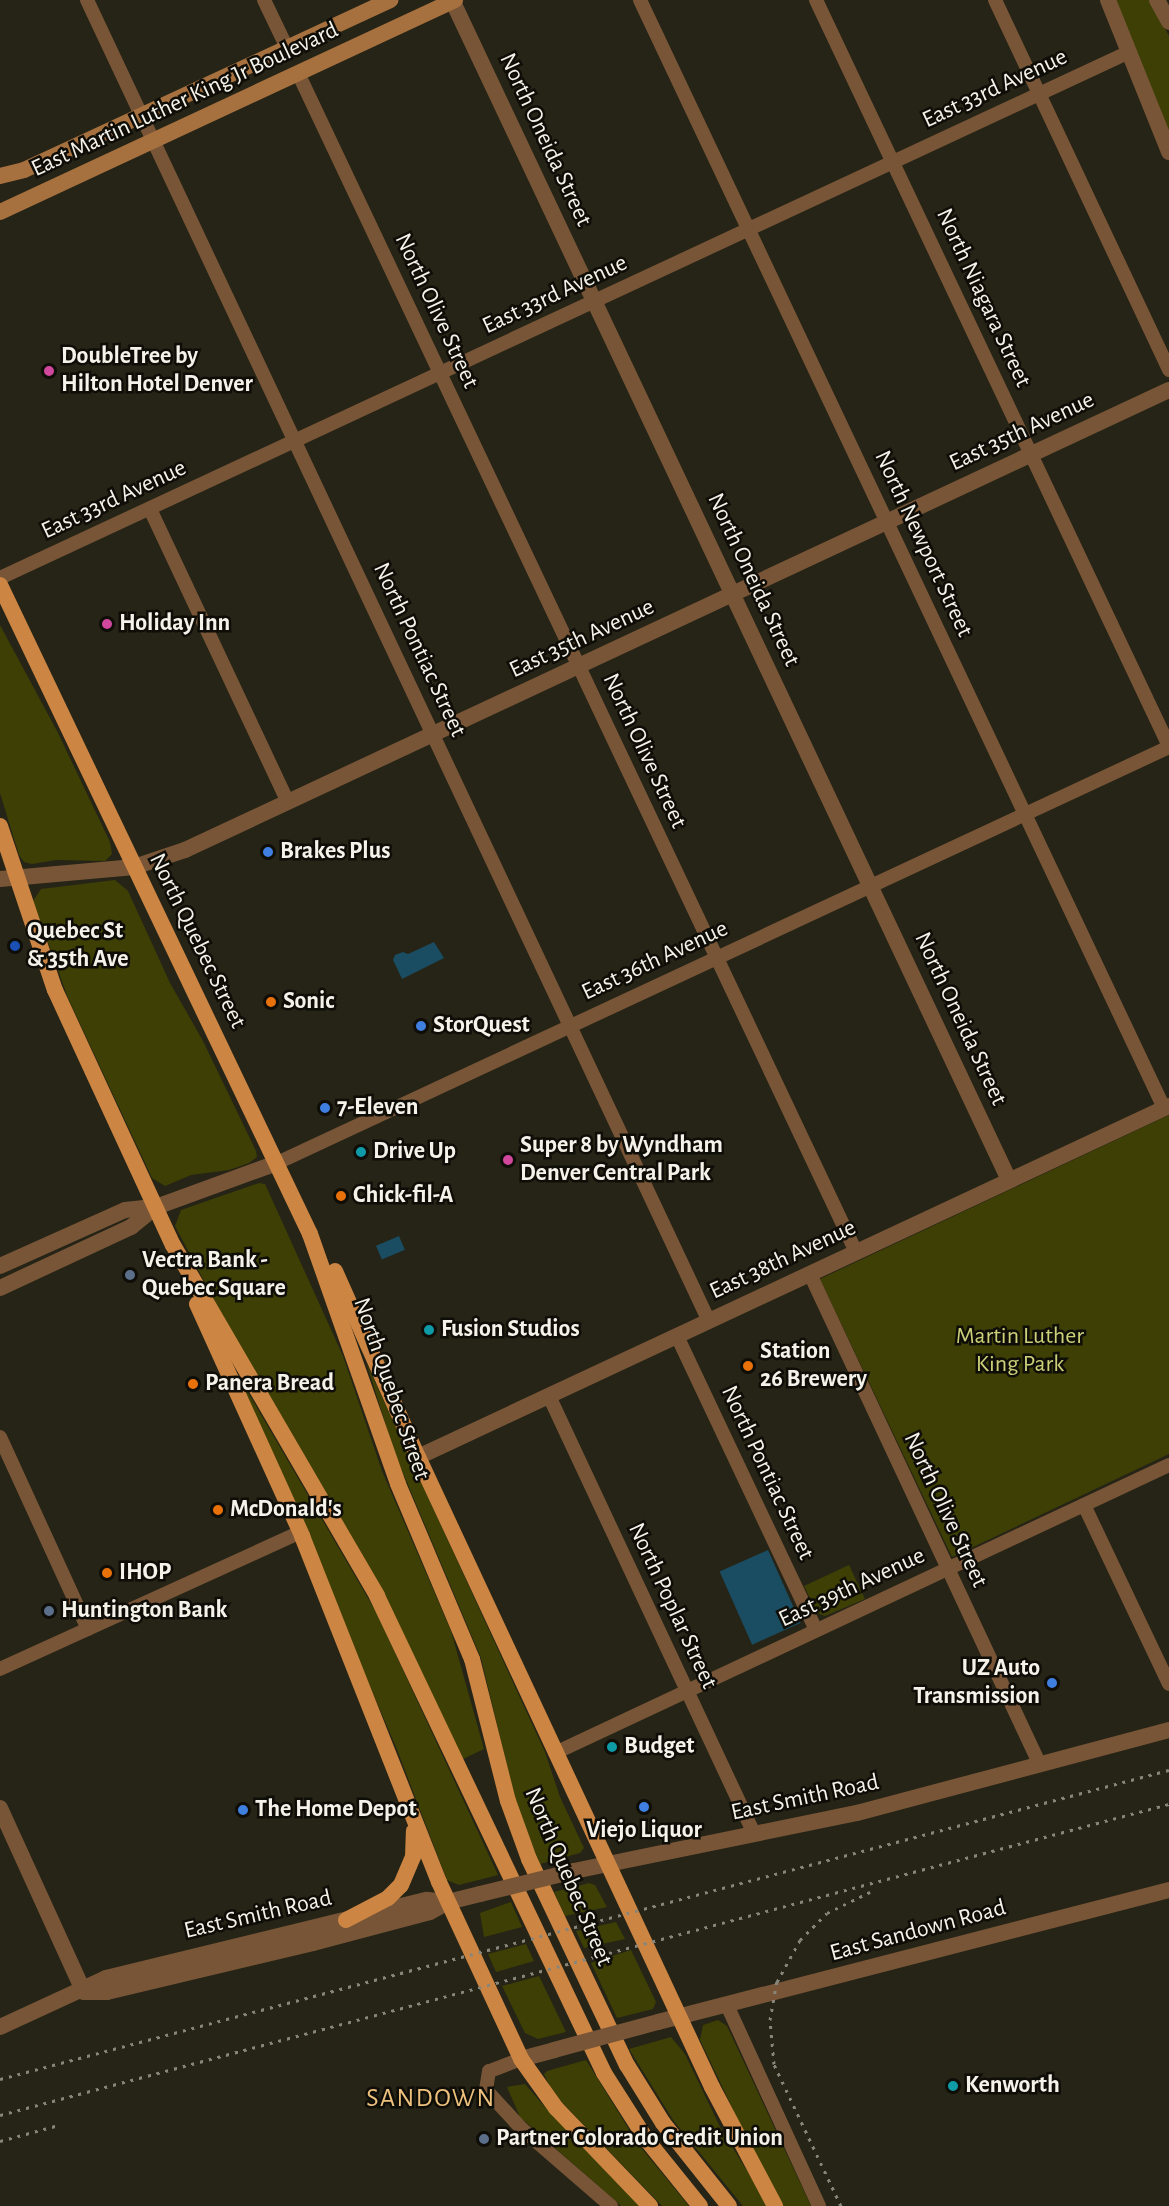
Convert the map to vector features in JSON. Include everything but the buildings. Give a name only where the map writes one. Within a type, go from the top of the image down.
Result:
[{"type":"main road","name":"East Martin Luther King Jr Boulevard","points":[[0,176],[24,170],[391,0]]},
{"type":"main road","name":"East Martin Luther King Jr Boulevard","points":[[0,212],[453,0]]},
{"type":"main road","name":"North Quebec Street","points":[[0,585],[310,1234],[398,1484],[472,1659],[508,1801],[529,1859],[627,2065],[663,2122],[729,2206]]},
{"type":"main road","name":"North Quebec Street","points":[[0,826],[8,878],[56,990],[173,1245],[377,1596],[604,2073],[646,2139],[700,2206]]},
{"type":"main road","points":[[310,1234],[336,1273],[417,1457],[606,1863],[728,2121],[775,2206]]},
{"type":"main road","points":[[173,1245],[215,1348],[300,1532],[448,1902],[521,2059],[550,2100],[650,2206]]},
{"type":"main road","points":[[346,1920],[388,1898],[402,1885],[414,1857],[413,1819]]},
{"type":"street","name":"North Pontiac Street","points":[[87,0],[709,1321]]},
{"type":"street","points":[[264,0],[287,48]]},
{"type":"street","name":"North Oneida Street","points":[[453,0],[1009,1180]]},
{"type":"street","name":"North Newport Street","points":[[640,0],[1166,1107]]},
{"type":"street","name":"North Niagara Street","points":[[816,0],[1169,747]]},
{"type":"street","points":[[995,0],[1169,370]]},
{"type":"street","points":[[1108,0],[1169,152]]},
{"type":"street","points":[[1158,0],[1169,22]]},
{"type":"street","name":"East 33rd Avenue","points":[[0,578],[1129,52]]},
{"type":"street","name":"North Olive Street","points":[[298,73],[856,1252]]},
{"type":"street","name":"East 35th Avenue","points":[[8,878],[38,878],[134,867],[185,850],[1169,390]]},
{"type":"street","points":[[150,509],[288,802]]},
{"type":"street","name":"East 36th Avenue","points":[[0,1266],[125,1210],[156,1207],[277,1162],[572,1027],[1169,747]]},
{"type":"street","name":"East 38th Avenue","points":[[417,1457],[1166,1107]]},
{"type":"street","name":"East 36th Avenue","points":[[0,1288],[132,1227],[156,1207]]},
{"type":"street","name":"North Olive Street","points":[[810,1274],[1040,1765]]},
{"type":"street","name":"North Pontiac Street","points":[[677,1336],[816,1630]]},
{"type":"street","name":"North Poplar Street","points":[[549,1396],[754,1834]]},
{"type":"street","points":[[0,1437],[88,1629]]},
{"type":"street","name":"East 39th Avenue","points":[[555,1753],[1169,1465]]},
{"type":"street","points":[[1084,1505],[1169,1684]]},
{"type":"street","points":[[0,1669],[300,1532]]},
{"type":"street","name":"East Smith Road","points":[[84,1992],[107,1992],[313,1943],[430,1912],[448,1902],[606,1863],[857,1813],[1169,1730]]},
{"type":"street","points":[[0,1808],[84,1992]]},
{"type":"street","name":"East Sandown Road","points":[[521,2059],[1169,1890]]},
{"type":"street","name":"East Smith Road","points":[[0,2027],[84,1992],[106,1978],[149,1966],[427,1900],[448,1902]]},
{"type":"street","points":[[727,2005],[819,2206]]},
{"type":"street","points":[[521,2059],[489,2071],[486,2090],[522,2129],[611,2206]]},
{"type":"green space","points":[[1116,0],[1150,0],[1169,36],[1169,133]]},
{"type":"green space","points":[[0,625],[58,733],[110,842],[112,854],[105,861],[56,860],[32,864],[24,862],[19,855],[0,793]]},
{"type":"green space","points":[[115,880],[128,891],[170,983],[203,1041],[256,1151],[257,1157],[249,1163],[229,1170],[191,1175],[165,1186],[152,1178],[68,998],[33,901],[41,889]]},
{"type":"green space","name":"Martin Luther King Park","points":[[1169,1115],[1169,1454],[952,1557],[820,1279]]},
{"type":"green space","points":[[259,1183],[265,1184],[343,1356],[382,1471],[451,1631],[484,1749],[463,1759],[376,1578],[222,1315],[175,1226],[181,1210]]},
{"type":"green space","points":[[366,1362],[545,1752],[560,1797],[584,1848],[580,1853],[540,1864],[517,1807],[481,1658],[395,1454]]},
{"type":"green space","points":[[231,1363],[376,1612],[498,1875],[459,1885],[447,1880],[396,1747]]},
{"type":"green space","points":[[849,1565],[865,1599],[825,1616],[817,1613],[804,1586]]},
{"type":"green space","points":[[589,1883],[595,1885],[607,1907],[565,1916],[554,1892]]},
{"type":"green space","points":[[511,1902],[522,1927],[484,1937],[480,1913]]},
{"type":"green space","points":[[616,1922],[625,1939],[584,1948],[576,1931]]},
{"type":"green space","points":[[526,1944],[534,1961],[496,1972],[488,1954]]},
{"type":"green space","points":[[631,1950],[656,2002],[653,2009],[617,2018],[591,1963]]},
{"type":"green space","points":[[539,1976],[566,2032],[538,2039],[525,2033],[502,1986]]},
{"type":"green space","points":[[718,2020],[727,2026],[811,2206],[779,2206],[700,2040],[703,2025]]},
{"type":"green space","points":[[671,2037],[685,2054],[721,2129],[769,2206],[743,2206],[673,2120],[629,2049]]},
{"type":"green space","points":[[586,2060],[638,2144],[689,2206],[662,2206],[553,2093],[544,2074],[547,2071]]},
{"type":"green space","points":[[525,2084],[644,2206],[621,2206],[520,2117],[507,2087]]},
{"type":"water","points":[[434,942],[444,958],[402,979],[393,960],[395,955],[403,952],[408,954]]},
{"type":"water","points":[[399,1236],[405,1250],[382,1260],[376,1246]]},
{"type":"water","points":[[768,1550],[801,1623],[752,1645],[720,1572]]},
{"type":"railway","points":[[0,2079],[1169,1770]]},
{"type":"railway","points":[[0,2115],[1169,1804]]},
{"type":"railway","points":[[841,2206],[774,2064],[770,2020],[777,1982],[800,1940],[827,1913],[870,1892]]},
{"type":"railway","points":[[0,2141],[59,2125]]},
{"type":"place","name":"DoubleTree by Hilton Hotel Denver","points":[[49,371]]},
{"type":"place","name":"Holiday Inn","points":[[107,624]]},
{"type":"place","name":"Brakes Plus","points":[[268,852]]},
{"type":"place","name":"Quebec St & 35th Ave","points":[[15,946]]},
{"type":"place","name":"Sonic","points":[[271,1002]]},
{"type":"place","name":"StorQuest","points":[[421,1026]]},
{"type":"place","name":"7-Eleven","points":[[325,1108]]},
{"type":"place","name":"Drive Up","points":[[361,1152]]},
{"type":"place","name":"Super 8 by Wyndham Denver Central Park","points":[[508,1160]]},
{"type":"place","name":"Chick-fil-A","points":[[341,1196]]},
{"type":"place","name":"Vectra Bank - Quebec Square","points":[[130,1275]]},
{"type":"place","name":"Fusion Studios","points":[[429,1330]]},
{"type":"place","name":"Station 26 Brewery","points":[[748,1366]]},
{"type":"place","name":"Panera Bread","points":[[193,1384]]},
{"type":"place","name":"McDonald's","points":[[218,1510]]},
{"type":"place","name":"IHOP","points":[[107,1573]]},
{"type":"place","name":"Huntington Bank","points":[[49,1611]]},
{"type":"place","name":"UZ Auto Transmission","points":[[1052,1683]]},
{"type":"place","name":"Budget","points":[[612,1747]]},
{"type":"place","name":"Viejo Liquor","points":[[644,1807]]},
{"type":"place","name":"The Home Depot","points":[[243,1810]]},
{"type":"place","name":"Kenworth","points":[[953,2086]]},
{"type":"place","name":"Partner Colorado Credit Union","points":[[484,2139]]},
{"type":"district","name":"SANDOWN","points":[[431,2099]]}]
